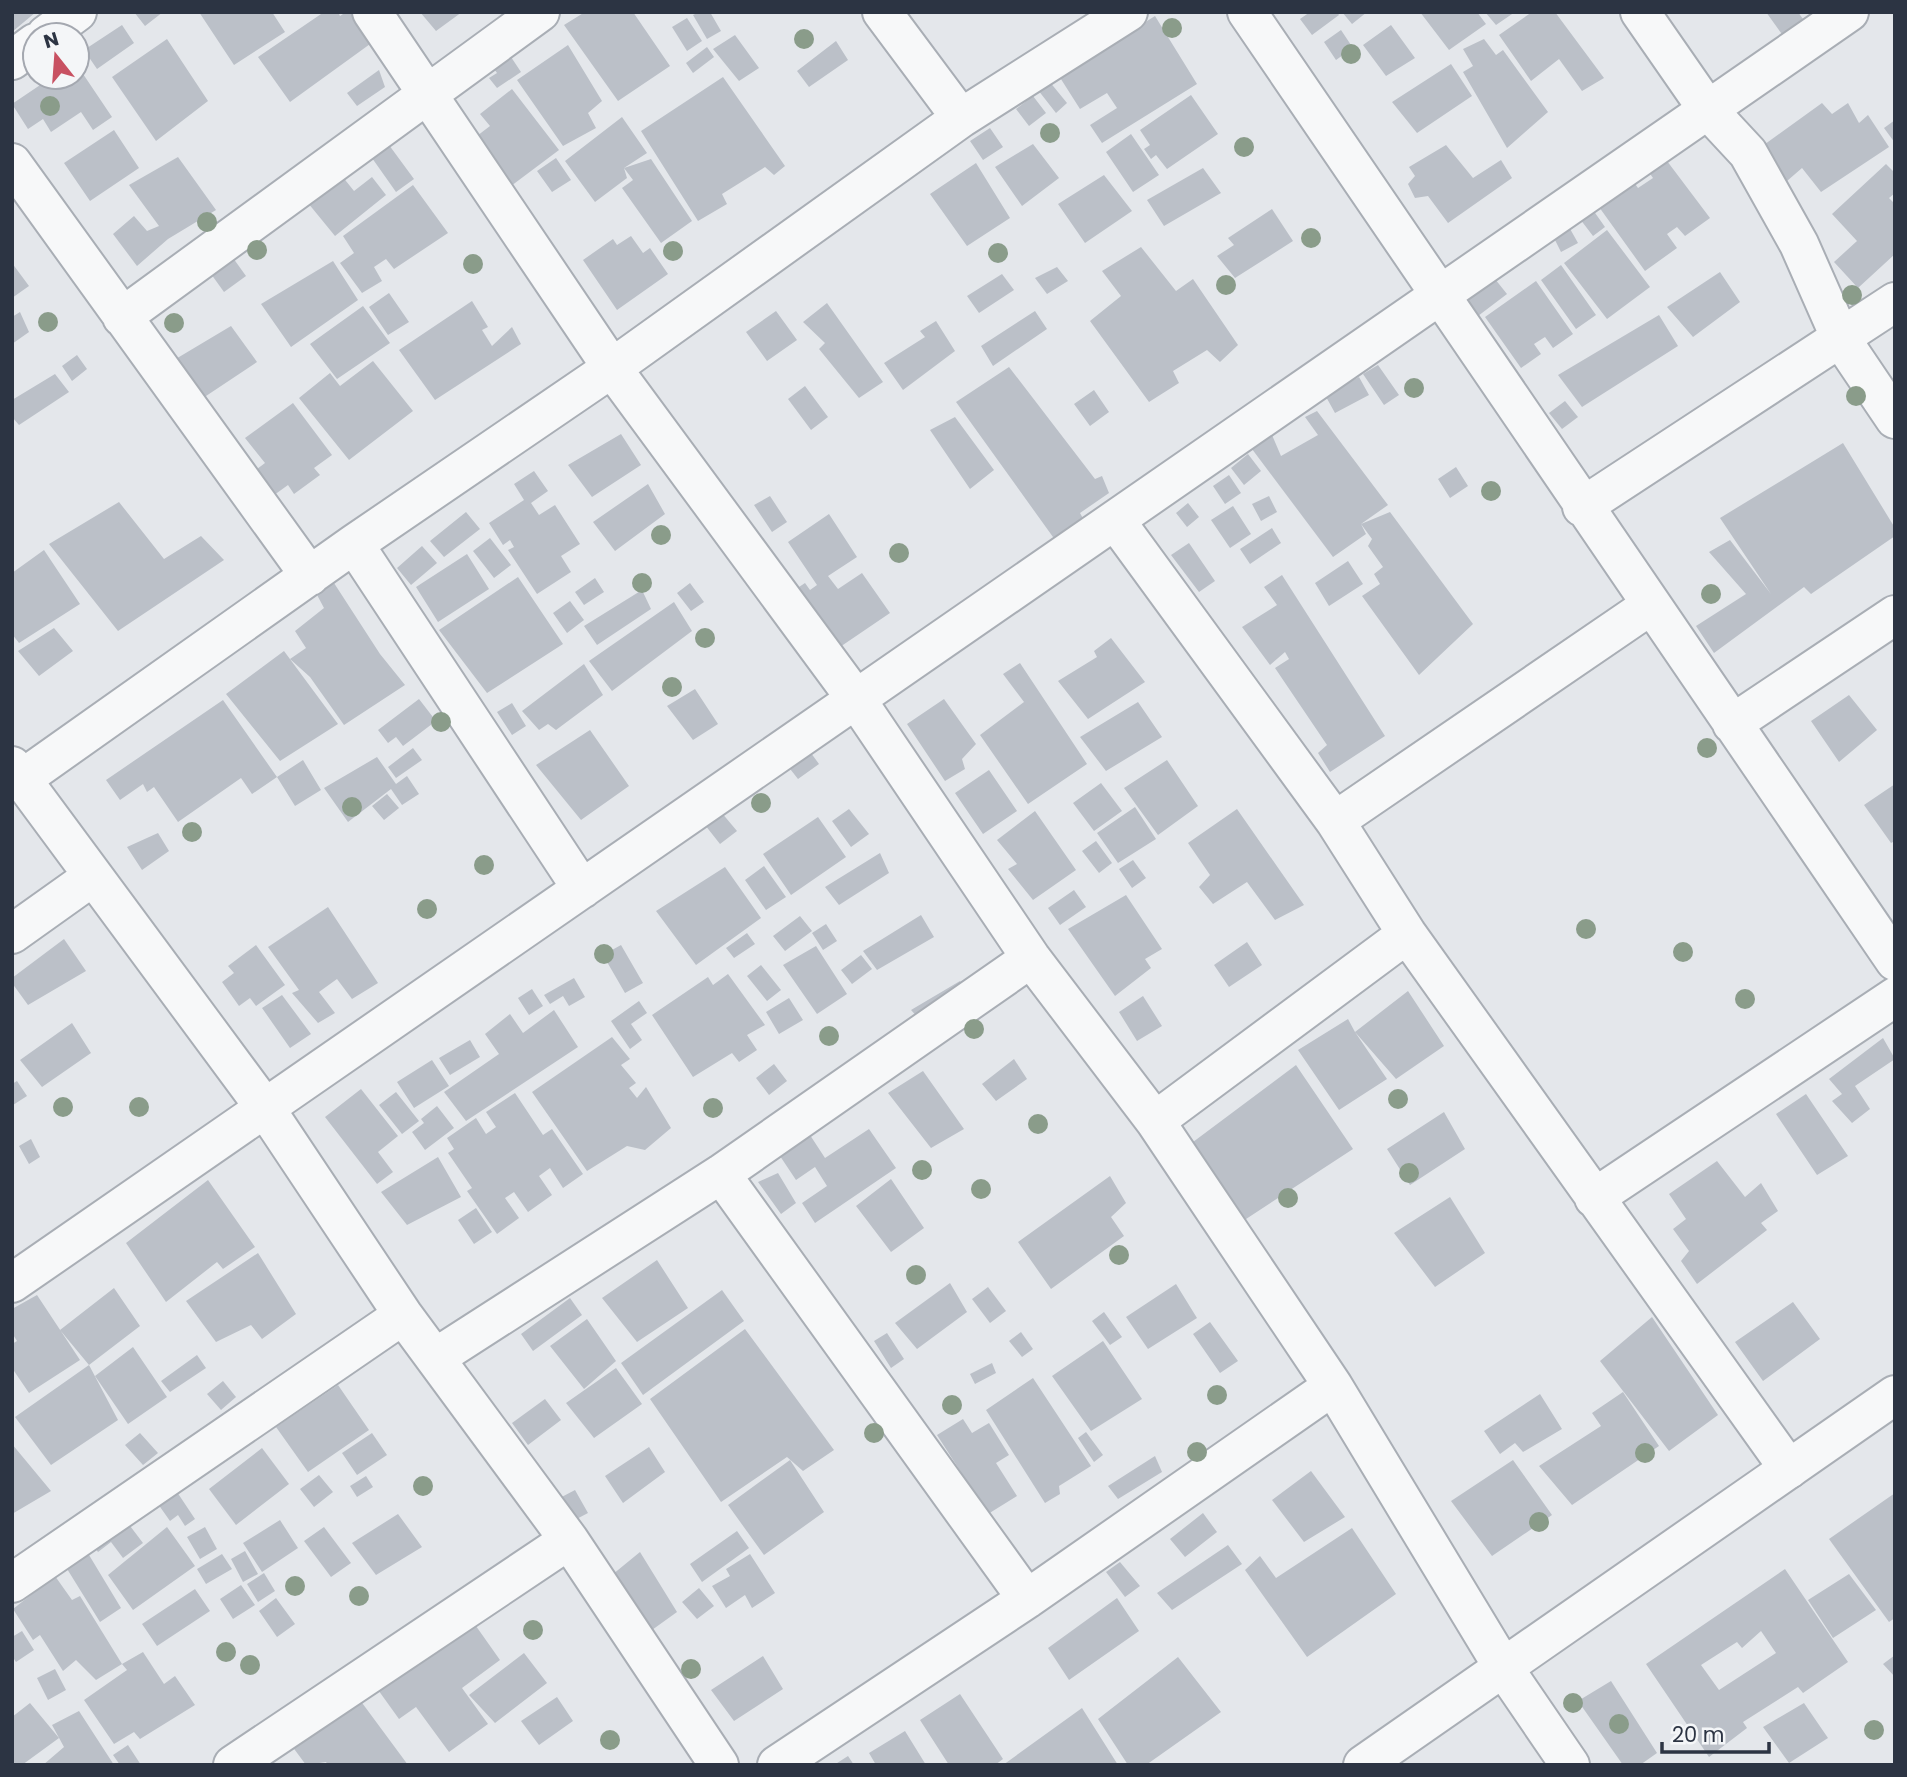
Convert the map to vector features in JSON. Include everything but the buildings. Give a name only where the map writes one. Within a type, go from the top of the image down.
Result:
[{"type":"street","points":[[372,12],[612,368],[856,699],[1031,958],[1155,1121],[1333,1385],[1503,1667],[1570,1765]]},
{"type":"street","points":[[122,317],[540,12]]},
{"type":"street","points":[[882,12],[961,118]]},
{"type":"street","points":[[719,1765],[569,1541],[403,1315],[265,1108],[17,773],[612,368],[961,118],[1128,12]]},
{"type":"street","points":[[1247,12],[1582,507],[1895,961]]},
{"type":"street","points":[[1640,12],[1708,110],[1748,153],[1799,244],[1841,339],[1895,419]]},
{"type":"street","points":[[12,1283],[1849,12]]},
{"type":"street","points":[[12,163],[310,576]]},
{"type":"street","points":[[1582,507],[1895,302]]},
{"type":"street","points":[[1115,520],[1335,821],[1407,934],[1788,1469]]},
{"type":"street","points":[[354,544],[582,889]]},
{"type":"street","points":[[1335,821],[1651,605]]},
{"type":"street","points":[[1732,724],[1895,615]]},
{"type":"street","points":[[12,934],[92,877]]},
{"type":"street","points":[[1155,1121],[1407,934]]},
{"type":"street","points":[[435,1359],[721,1174],[1031,958]]},
{"type":"street","points":[[1594,1198],[1895,997]]},
{"type":"street","points":[[721,1174],[1027,1599]]},
{"type":"street","points":[[12,1583],[403,1315]]},
{"type":"street","points":[[777,1765],[1027,1599],[1333,1385]]},
{"type":"street","points":[[1363,1765],[1895,1395]]},
{"type":"street","points":[[233,1765],[569,1541]]}]
